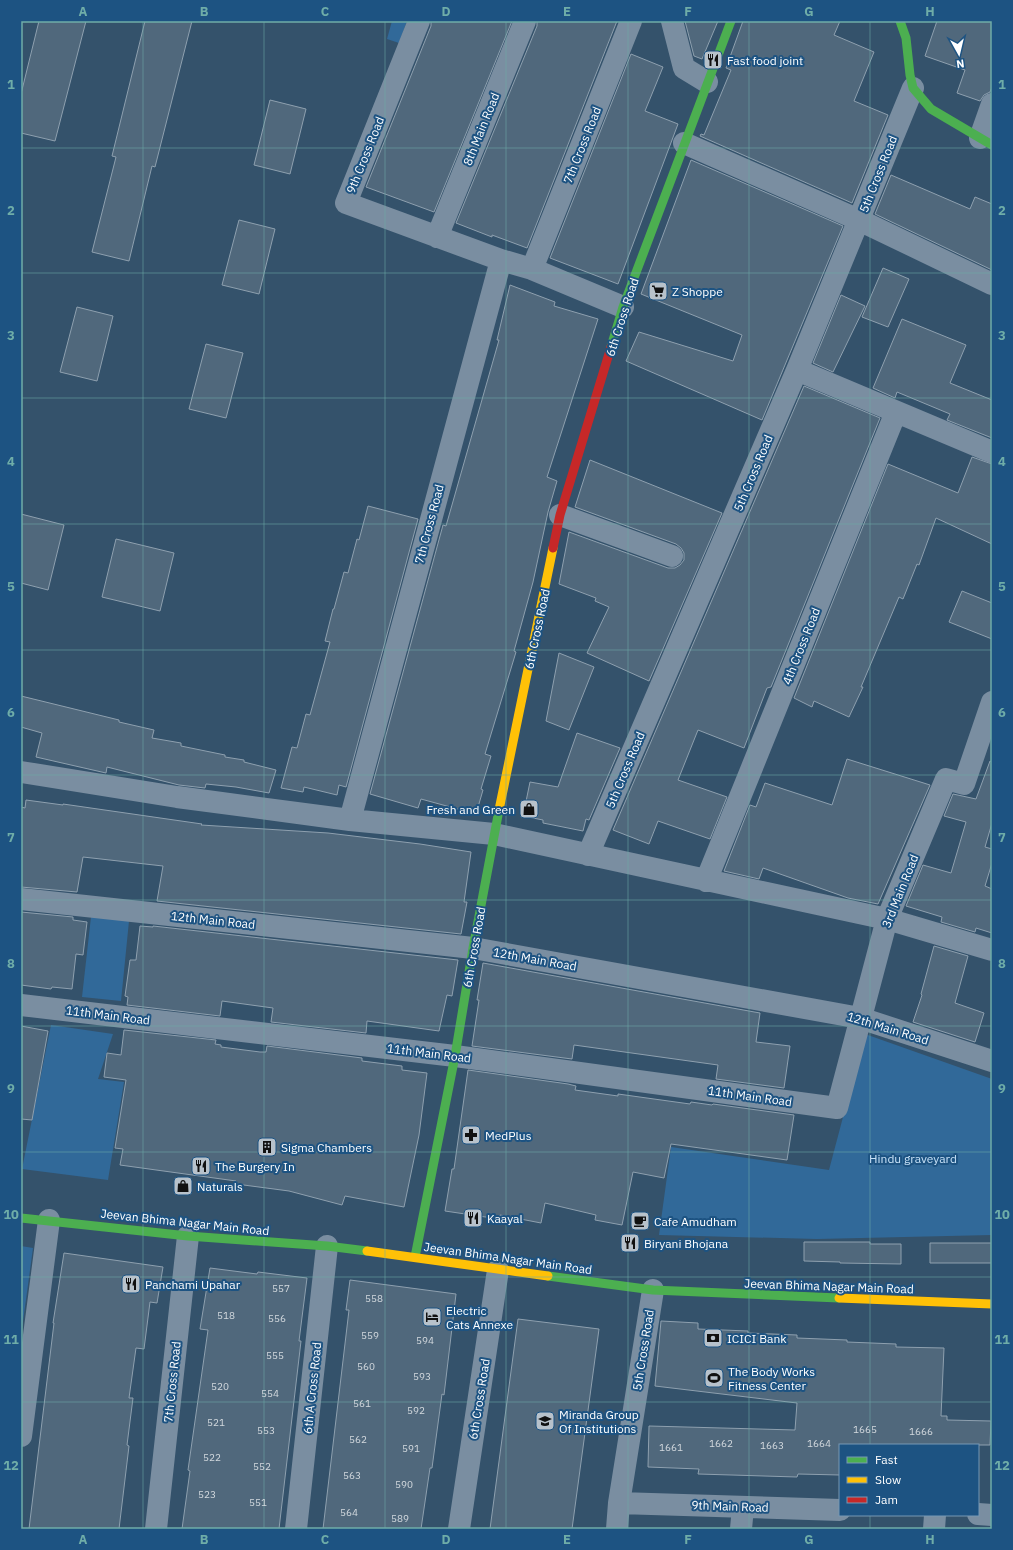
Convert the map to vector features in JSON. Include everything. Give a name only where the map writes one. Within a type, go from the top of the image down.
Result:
[{"type":"street","name":"9th Cross Road","points":[[419,21],[346,203],[501,260]]},
{"type":"street","name":"8th Main Road","points":[[437,237],[524,21]]},
{"type":"street","name":"7th Cross Road","points":[[532,269],[631,21]]},
{"type":"street","points":[[672,21],[684,68],[707,82]]},
{"type":"street","name":"6th Cross Road","points":[[415,1257],[455,1056],[494,834],[560,515],[623,307],[731,21]]},
{"type":"street","points":[[900,21],[906,38],[913,88],[931,109],[986,142],[992,104]]},
{"type":"street","name":"5th Cross Road","points":[[588,855],[797,370],[860,220],[913,88]]},
{"type":"street","points":[[684,143],[860,220],[992,284]]},
{"type":"street","name":"7th Cross Road","points":[[350,820],[501,260]]},
{"type":"street","points":[[501,260],[532,269],[623,307]]},
{"type":"street","points":[[797,370],[992,452]]},
{"type":"street","name":"4th Cross Road","points":[[706,881],[896,412]]},
{"type":"street","points":[[560,515],[672,556]]},
{"type":"street","name":"3rd Main Road","points":[[837,1108],[887,919],[946,779],[964,784],[992,702]]},
{"type":"street","points":[[21,772],[177,797],[350,820],[494,834],[887,919],[992,950]]},
{"type":"street","name":"12th Main Road","points":[[21,899],[473,948],[860,1018],[992,1061]]},
{"type":"street","name":"11th Main Road","points":[[21,1005],[455,1056],[837,1108]]},
{"type":"street","name":"Jeevan Bhima Nagar Main Road","points":[[21,1218],[188,1236],[328,1246],[653,1290],[992,1304]]},
{"type":"street","points":[[21,1436],[49,1220]]},
{"type":"street","name":"7th Cross Road","points":[[156,1529],[188,1236]]},
{"type":"street","name":"6th A Cross Road","points":[[296,1529],[328,1246]]},
{"type":"street","name":"6th Cross Road","points":[[459,1529],[498,1270]]},
{"type":"street","name":"5th Cross Road","points":[[617,1529],[619,1503],[653,1290]]},
{"type":"street","name":"9th Main Road","points":[[619,1503],[743,1507],[837,1516]]},
{"type":"street","points":[[741,1529],[743,1507]]},
{"type":"street","points":[[979,1514],[992,1515]]},
{"type":"street","points":[[934,1529],[935,1516]]},
{"type":"green space","points":[[392,21],[407,21],[399,43],[387,39]]},
{"type":"green space","points":[[91,917],[129,921],[121,1001],[82,997]]},
{"type":"green space","points":[[51,1025],[113,1034],[98,1079],[124,1082],[108,1180],[22,1169]]},
{"type":"green space","name":"Hindu graveyard","points":[[865,1034],[992,1079],[992,1235],[817,1239],[659,1235],[671,1147],[829,1170]]},
{"type":"green space","points":[[21,1246],[33,1248],[21,1336]]},
{"type":"building","points":[[39,21],[86,21],[55,141],[21,133],[21,94]]},
{"type":"building","points":[[145,21],[192,21],[155,167],[152,166],[129,261],[92,252],[116,157],[112,156]]},
{"type":"building","points":[[431,21],[512,21],[434,212],[366,187],[431,26]]},
{"type":"building","points":[[537,21],[617,21],[527,248],[492,235],[492,237],[456,223],[537,26]]},
{"type":"building","points":[[685,21],[718,21],[702,59],[694,56]]},
{"type":"building","points":[[743,21],[840,21],[834,35],[874,52],[854,101],[888,115],[852,203],[700,136],[701,134],[704,135],[731,70],[726,68]]},
{"type":"building","points":[[937,21],[992,21],[992,87],[990,92],[984,95],[980,101],[957,93],[965,70],[925,56]]},
{"type":"building","points":[[631,54],[663,67],[645,111],[678,124],[618,284],[550,258]]},
{"type":"building","points":[[270,100],[306,109],[290,174],[254,165]]},
{"type":"building","points":[[691,160],[843,226],[762,420],[626,361],[639,332],[733,361],[742,335],[641,294]]},
{"type":"building","points":[[891,175],[970,209],[975,197],[992,204],[992,270],[875,214]]},
{"type":"building","points":[[239,220],[275,229],[259,294],[222,285]]},
{"type":"building","points":[[883,268],[909,279],[888,327],[862,317]]},
{"type":"building","points":[[510,285],[555,302],[554,306],[598,319],[547,477],[557,481],[548,512],[533,582],[514,651],[516,652],[485,754],[491,756],[481,789],[483,790],[476,814],[421,799],[418,808],[370,794],[443,525],[446,526],[499,340],[497,340]]},
{"type":"building","points":[[841,295],[865,306],[833,372],[813,363]]},
{"type":"building","points":[[77,307],[113,316],[97,381],[60,372]]},
{"type":"building","points":[[902,319],[966,345],[950,383],[992,400],[992,438],[947,420],[950,414],[897,392],[895,398],[873,388]]},
{"type":"building","points":[[206,344],[243,353],[226,418],[189,409]]},
{"type":"building","points":[[804,386],[880,418],[771,687],[767,688],[744,748],[698,730],[678,780],[727,797],[710,839],[658,821],[649,844],[613,830]]},
{"type":"building","points":[[972,457],[992,464],[992,544],[936,518],[919,565],[917,564],[903,599],[899,597],[861,687],[863,687],[849,717],[814,701],[812,707],[794,698],[888,464],[958,493]]},
{"type":"building","points":[[590,460],[722,513],[649,681],[587,653],[609,607],[595,601],[596,598],[559,584],[569,532],[668,568],[675,568],[680,565],[684,560],[684,553],[676,544],[575,507]]},
{"type":"building","points":[[368,506],[418,519],[346,787],[339,785],[337,795],[304,787],[303,792],[281,788],[292,747],[297,748],[306,714],[310,715],[330,642],[325,641],[333,609],[344,572],[348,573]]},
{"type":"building","points":[[21,514],[64,525],[48,590],[21,583]]},
{"type":"building","points":[[116,539],[174,553],[160,611],[102,597]]},
{"type":"building","points":[[962,591],[992,603],[992,639],[949,622]]},
{"type":"building","points":[[559,653],[594,667],[569,730],[546,721]]},
{"type":"building","points":[[21,696],[154,730],[152,738],[181,743],[181,746],[225,755],[225,757],[244,760],[244,762],[276,770],[269,793],[236,787],[206,784],[205,788],[179,785],[107,767],[106,773],[36,757],[42,733],[21,727]]},
{"type":"building","points":[[577,733],[620,748],[589,820],[586,819],[583,831],[543,823],[543,820],[523,816],[530,782],[558,787]]},
{"type":"building","points":[[847,759],[930,785],[878,904],[848,898],[763,868],[759,879],[724,871],[750,805],[756,807],[765,783],[832,805]]},
{"type":"building","points":[[990,761],[992,762],[992,823],[985,847],[992,849],[992,863],[985,886],[992,889],[992,933],[976,928],[975,932],[941,922],[942,917],[906,906],[923,865],[951,873],[966,822],[944,816],[953,794],[976,799]]},
{"type":"building","points":[[26,800],[202,824],[201,825],[328,833],[420,844],[471,852],[464,902],[467,902],[461,934],[157,901],[163,866],[83,857],[77,892],[21,887],[21,807],[25,808]]},
{"type":"building","points":[[21,912],[73,917],[73,920],[87,922],[83,955],[76,954],[72,989],[52,987],[51,989],[21,985]]},
{"type":"building","points":[[140,926],[153,926],[458,960],[452,996],[447,995],[439,1031],[367,1021],[366,1033],[271,1022],[273,1008],[222,1001],[220,1016],[127,1005],[128,997],[125,996],[130,960],[136,960]]},
{"type":"building","points":[[934,946],[968,956],[955,1003],[984,1013],[975,1042],[913,1022],[922,995],[921,994]]},
{"type":"building","points":[[483,963],[760,1013],[756,1042],[790,1046],[784,1088],[716,1079],[718,1065],[574,1045],[572,1059],[472,1046]]},
{"type":"building","points":[[21,1026],[48,1031],[32,1120],[21,1119]]},
{"type":"building","points":[[124,1030],[216,1040],[215,1044],[221,1045],[221,1047],[260,1052],[266,1052],[267,1046],[362,1058],[362,1061],[402,1066],[402,1070],[427,1073],[419,1135],[404,1207],[345,1196],[342,1205],[289,1191],[236,1184],[236,1181],[120,1165],[123,1149],[115,1148],[126,1080],[104,1077],[107,1053],[121,1055]]},
{"type":"building","points":[[468,1070],[568,1084],[576,1086],[575,1090],[618,1096],[618,1094],[690,1104],[691,1102],[713,1104],[794,1115],[787,1160],[671,1144],[664,1178],[633,1172],[622,1225],[595,1220],[596,1215],[545,1203],[541,1223],[500,1215],[499,1219],[445,1211],[452,1169],[454,1169]]},
{"type":"building","points":[[804,1242],[870,1242],[870,1244],[901,1244],[901,1264],[804,1261]]},
{"type":"building","points":[[930,1243],[992,1243],[992,1263],[930,1263]]},
{"type":"building","points":[[64,1253],[163,1267],[157,1303],[150,1302],[144,1349],[136,1348],[129,1398],[133,1398],[119,1529],[29,1529],[53,1323]]},
{"type":"building","points":[[210,1268],[307,1278],[279,1529],[182,1529],[190,1471],[188,1470],[208,1330],[200,1329]]},
{"type":"building","points":[[350,1280],[456,1294],[444,1395],[442,1394],[432,1468],[430,1468],[421,1529],[323,1529],[349,1310],[346,1310]]},
{"type":"building","name":"Miranda Group Of Institutions","points":[[518,1319],[599,1329],[572,1529],[490,1529]]},
{"type":"building","points":[[661,1321],[698,1323],[698,1329],[748,1331],[748,1333],[797,1335],[797,1338],[896,1344],[896,1347],[944,1348],[941,1416],[947,1416],[947,1420],[991,1421],[990,1445],[839,1444],[839,1475],[798,1474],[797,1477],[698,1474],[699,1469],[648,1467],[649,1426],[795,1430],[797,1403],[655,1386]]},
{"type":"traffic: fast","points":[[611,347],[623,307],[731,21]]},
{"type":"traffic: fast","points":[[900,21],[906,38],[913,88],[931,109],[992,145]]},
{"type":"traffic: fast","points":[[415,1257],[455,1056],[473,948],[499,810]]},
{"type":"traffic: fast","points":[[21,1218],[188,1236],[327,1246],[367,1251]]},
{"type":"traffic: fast","points":[[548,1276],[653,1290],[839,1298]]},
{"type":"traffic: slow","points":[[499,810],[553,548]]},
{"type":"traffic: slow","points":[[367,1251],[548,1276]]},
{"type":"traffic: slow","points":[[839,1298],[992,1304]]},
{"type":"traffic: jam","points":[[553,548],[560,515],[611,347]]},
{"type":"place","name":"Fast food joint","points":[[713,60]]},
{"type":"place","name":"Z Shoppe","points":[[658,291]]},
{"type":"place","name":"Fresh and Green","points":[[529,809]]},
{"type":"place","name":"MedPlus","points":[[471,1135]]},
{"type":"place","name":"Sigma Chambers","points":[[267,1147]]},
{"type":"place","name":"The Burgery In","points":[[201,1166]]},
{"type":"place","name":"Naturals","points":[[183,1186]]},
{"type":"place","name":"Kaayal","points":[[473,1218]]},
{"type":"place","name":"Cafe Amudham","points":[[640,1221]]},
{"type":"place","name":"Biryani Bhojana","points":[[630,1243]]},
{"type":"place","name":"Panchami Upahar","points":[[131,1284]]},
{"type":"place","name":"Electric Cats Annexe","points":[[432,1317]]},
{"type":"place","name":"ICICI Bank","points":[[713,1338]]},
{"type":"place","name":"The Body Works Fitness Center","points":[[714,1378]]},
{"type":"place","name":"Miranda Group Of Institutions","points":[[545,1421]]}]
